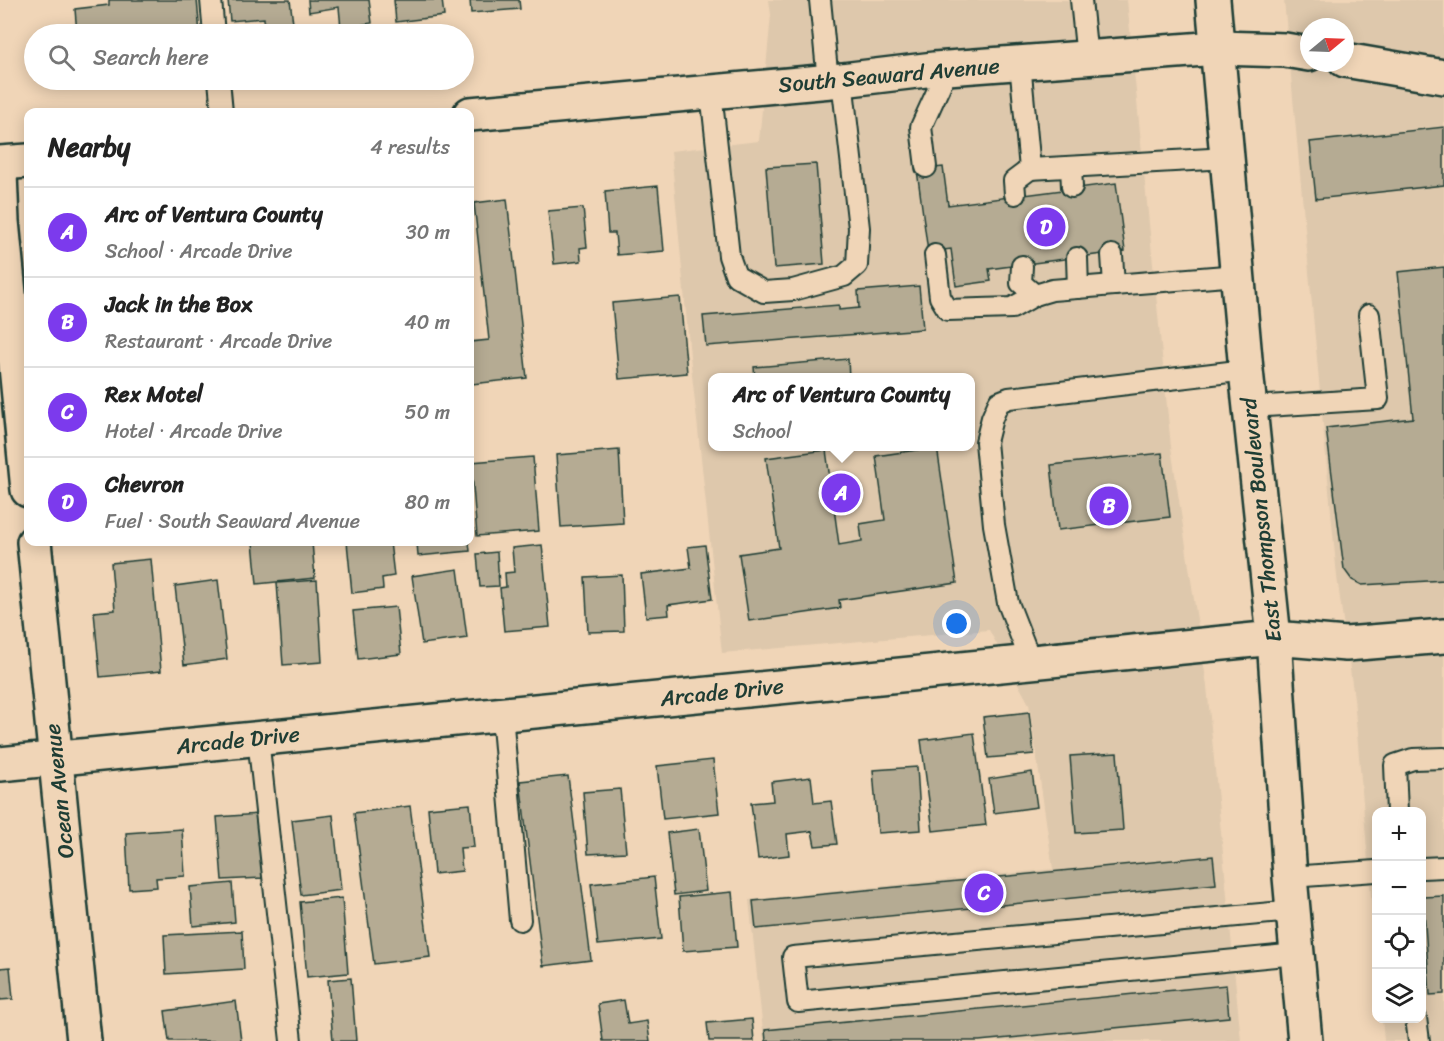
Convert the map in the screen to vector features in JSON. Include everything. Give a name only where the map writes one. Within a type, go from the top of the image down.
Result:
[{"type":"street","name":"East Thompson Boulevard","points":[[1213,0],[1246,370],[1274,638],[1290,877],[1305,1041]]},
{"type":"street","name":"South Seaward Avenue","points":[[474,114],[948,68],[1218,48],[1300,52]]},
{"type":"street","points":[[1354,62],[1444,77]]},
{"type":"street","points":[[0,163],[24,161]]},
{"type":"street","points":[[0,173],[2,221],[24,449]]},
{"type":"street","name":"Ocean Avenue","points":[[34,546],[84,1041]]},
{"type":"street","name":"Arcade Drive","points":[[0,764],[1274,638],[1346,644],[1444,636]]},
{"type":"lane","points":[[211,0],[213,24]]},
{"type":"lane","points":[[711,92],[729,256],[736,276],[764,292],[793,290],[844,276],[857,265],[858,217],[820,0]]},
{"type":"lane","points":[[1081,0],[1087,58]]},
{"type":"lane","points":[[1020,63],[1030,170]]},
{"type":"lane","points":[[926,167],[921,127],[948,68]]},
{"type":"lane","points":[[220,90],[222,108]]},
{"type":"lane","points":[[1015,195],[1014,181],[1030,170],[1071,167],[1106,174],[1228,158]]},
{"type":"lane","points":[[1071,167],[1072,187]]},
{"type":"lane","points":[[935,255],[940,297],[948,310],[1012,308],[1035,295],[1052,290],[1238,275]]},
{"type":"lane","points":[[1112,255],[1114,285]]},
{"type":"lane","points":[[1077,258],[1078,288]]},
{"type":"lane","points":[[1023,266],[1021,283],[1035,295]]},
{"type":"lane","points":[[1250,408],[1378,399],[1369,315]]},
{"type":"lane","points":[[1031,662],[1008,603],[994,525],[986,442],[999,402],[1009,398],[1246,370]]},
{"type":"lane","points":[[502,714],[520,920]]},
{"type":"lane","points":[[258,738],[291,1041]]},
{"type":"lane","points":[[1397,807],[1395,765],[1413,759],[1444,758]]},
{"type":"lane","points":[[1426,868],[1444,867]]},
{"type":"lane","points":[[1290,877],[1372,871]]},
{"type":"lane","points":[[1293,911],[793,957],[798,1002],[1297,954]]},
{"type":"lane","points":[[1417,1023],[1419,1041]]},
{"type":"shaded area","points":[[769,0],[1127,0],[1171,447],[1207,686],[1241,1041],[764,1041],[749,900],[1053,869],[1029,704],[989,630],[722,653],[690,356],[671,151],[759,141],[771,15]]},
{"type":"shaded area","points":[[1284,0],[1444,0],[1444,1041],[1384,1041],[1382,1023],[1426,1023],[1426,807],[1372,807],[1372,907],[1354,698],[1337,577]]},
{"type":"building","points":[[109,0],[197,0],[199,24],[76,24],[75,9],[109,5]]},
{"type":"building","points":[[228,0],[290,0],[293,24],[264,24],[264,18],[230,21]]},
{"type":"building","points":[[308,0],[369,0],[372,23],[341,24],[339,7],[309,12]]},
{"type":"building","points":[[394,0],[442,0],[444,16],[396,22]]},
{"type":"building","points":[[470,0],[519,0],[520,9],[471,13]]},
{"type":"building","points":[[1444,127],[1444,185],[1316,199],[1310,142]]},
{"type":"building","points":[[816,164],[824,264],[774,268],[766,167]]},
{"type":"building","points":[[943,167],[948,205],[1116,183],[1125,251],[989,269],[991,281],[956,286],[951,249],[928,252],[917,170]]},
{"type":"building","points":[[658,186],[664,251],[617,255],[615,233],[608,233],[605,191]]},
{"type":"building","points":[[507,199],[527,378],[474,384],[474,342],[489,340],[474,203]]},
{"type":"building","points":[[583,208],[587,247],[580,248],[581,261],[554,264],[548,211]]},
{"type":"building","points":[[1444,267],[1444,580],[1362,585],[1352,580],[1344,569],[1326,428],[1413,418],[1398,272]]},
{"type":"building","points":[[919,286],[923,329],[706,346],[703,316],[839,305],[839,310],[859,308],[858,291]]},
{"type":"building","points":[[680,297],[687,373],[619,379],[612,303]]},
{"type":"building","points":[[848,359],[849,373],[755,373],[754,367]]},
{"type":"building","points":[[619,450],[623,523],[561,527],[556,455]]},
{"type":"building","points":[[826,451],[839,545],[862,541],[860,524],[885,520],[876,456],[910,451],[938,451],[957,583],[839,600],[840,608],[749,621],[739,554],[779,548],[766,458]]},
{"type":"building","points":[[1162,453],[1170,517],[1058,530],[1051,465]]},
{"type":"building","points":[[533,457],[539,531],[477,536],[474,462]]},
{"type":"building","points":[[542,545],[550,627],[504,631],[500,588],[506,587],[505,573],[514,572],[512,548]]},
{"type":"building","points":[[705,545],[712,599],[668,605],[669,615],[646,617],[641,574],[691,568],[688,547]]},
{"type":"building","points":[[253,546],[312,546],[315,578],[257,584]]},
{"type":"building","points":[[347,546],[390,546],[394,576],[382,578],[383,589],[352,593]]},
{"type":"building","points":[[417,546],[469,546],[470,551],[418,556]]},
{"type":"building","points":[[497,552],[499,586],[480,587],[477,554]]},
{"type":"building","points":[[151,559],[161,671],[100,677],[94,612],[115,610],[111,563]]},
{"type":"building","points":[[458,569],[467,638],[422,644],[412,576]]},
{"type":"building","points":[[622,575],[624,631],[588,632],[585,577]]},
{"type":"building","points":[[218,580],[227,659],[184,665],[175,586]]},
{"type":"building","points":[[317,580],[322,662],[283,665],[277,583]]},
{"type":"building","points":[[396,607],[401,654],[358,659],[353,611]]},
{"type":"building","points":[[1029,712],[1034,754],[988,758],[983,717]]},
{"type":"building","points":[[974,733],[986,825],[933,831],[921,740]]},
{"type":"building","points":[[1117,753],[1123,830],[1076,833],[1070,756]]},
{"type":"building","points":[[713,760],[719,813],[663,819],[657,766]]},
{"type":"building","points":[[917,767],[921,830],[878,833],[873,770]]},
{"type":"building","points":[[1032,772],[1037,807],[994,813],[989,779]]},
{"type":"building","points":[[568,776],[591,960],[543,966],[520,781]]},
{"type":"building","points":[[811,777],[814,803],[831,801],[837,844],[815,846],[812,831],[787,834],[789,855],[758,859],[751,803],[773,801],[771,782]]},
{"type":"building","points":[[620,789],[626,852],[588,854],[583,792]]},
{"type":"building","points":[[470,804],[474,847],[460,848],[462,871],[434,874],[428,808]]},
{"type":"building","points":[[410,806],[430,957],[374,964],[354,813]]},
{"type":"building","points":[[259,814],[264,878],[222,880],[217,817]]},
{"type":"building","points":[[333,815],[341,890],[301,895],[292,820]]},
{"type":"building","points":[[182,829],[185,876],[156,878],[157,887],[129,889],[126,833]]},
{"type":"building","points":[[699,829],[706,891],[674,895],[667,833]]},
{"type":"building","points":[[1213,856],[1216,884],[756,929],[753,901]]},
{"type":"building","points":[[654,877],[661,939],[598,945],[591,884]]},
{"type":"building","points":[[232,883],[235,922],[193,926],[190,887]]},
{"type":"building","points":[[732,892],[737,947],[683,951],[679,897]]},
{"type":"building","points":[[1444,896],[1444,994],[1430,995],[1426,897]]},
{"type":"building","points":[[342,898],[348,973],[307,977],[300,902]]},
{"type":"building","points":[[242,931],[244,969],[166,974],[164,935]]},
{"type":"building","points":[[10,967],[13,999],[0,1000],[0,968]]},
{"type":"building","points":[[351,978],[356,1041],[333,1041],[328,980]]},
{"type":"building","points":[[1226,985],[1229,1017],[979,1041],[766,1041],[765,1030]]},
{"type":"building","points":[[624,1000],[628,1024],[647,1021],[650,1041],[603,1041],[598,1004]]},
{"type":"building","points":[[236,1001],[241,1041],[169,1041],[165,1011]]},
{"type":"building","points":[[752,1019],[754,1041],[709,1041],[707,1023]]},
{"type":"place","name":"Chevron","points":[[1046,227]]},
{"type":"place","name":"Arc of Ventura County","points":[[841,493]]},
{"type":"place","name":"Jack in the Box","points":[[1109,506]]},
{"type":"place","name":"Rex Motel","points":[[984,893]]}]
